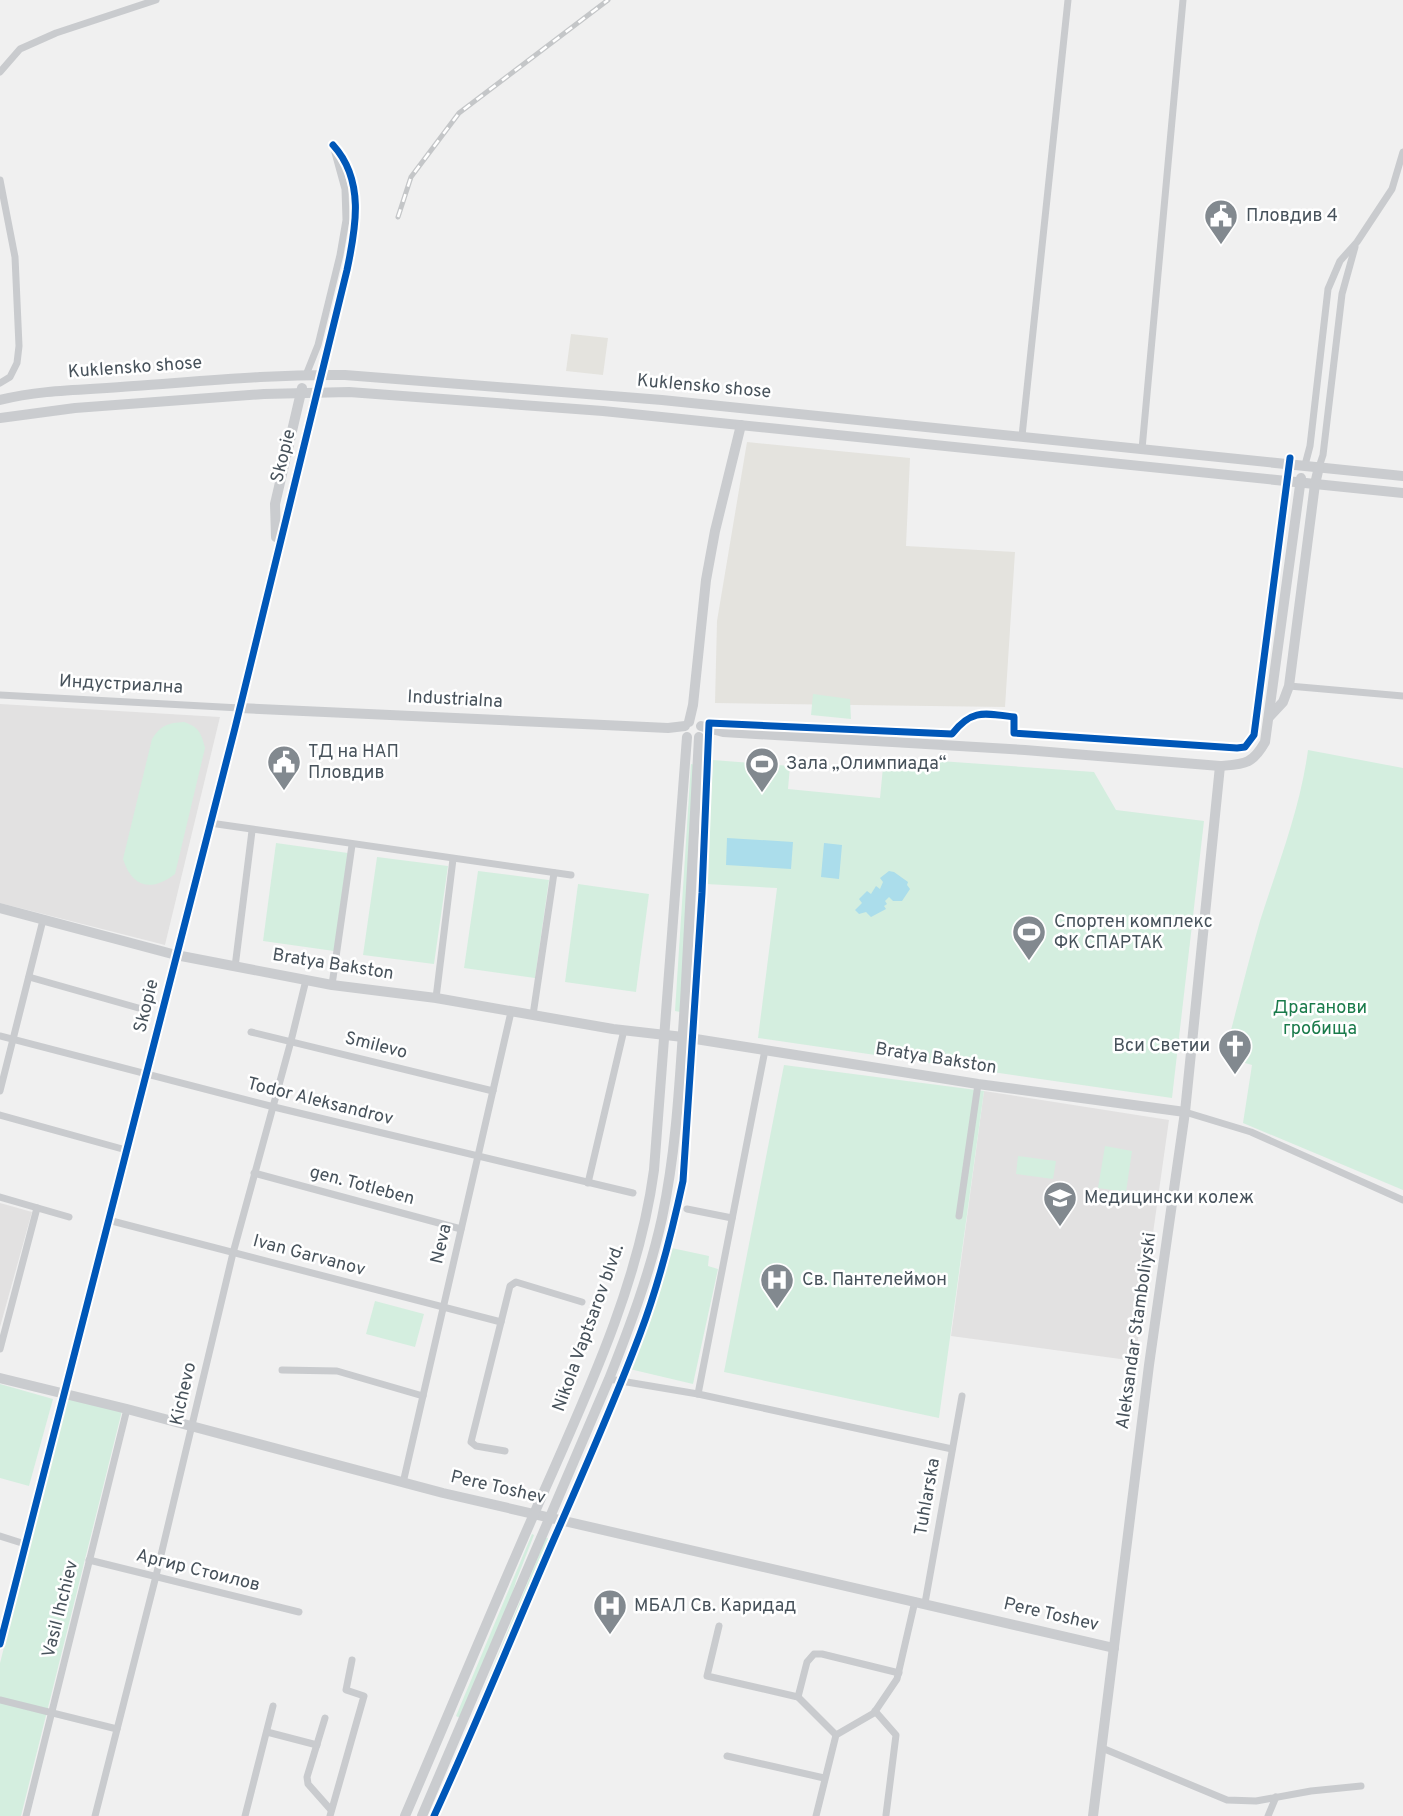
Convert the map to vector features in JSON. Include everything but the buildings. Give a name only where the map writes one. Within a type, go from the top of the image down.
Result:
[{"type":"street","points":[[0,72],[20,49],[56,33],[156,0]]},
{"type":"street","points":[[1022,436],[1068,0]]},
{"type":"street","points":[[1142,449],[1183,0]]},
{"type":"street","name":"Skopie","points":[[276,554],[275,504],[301,393],[318,345],[346,220],[344,178],[333,145],[345,160],[356,205],[356,222],[347,270]]},
{"type":"street","points":[[1305,465],[1310,446],[1328,289],[1340,261],[1357,242],[1392,189],[1403,152]]},
{"type":"street","points":[[0,180],[15,257],[19,346],[17,363],[10,377],[0,383]]},
{"type":"street","points":[[1319,467],[1323,455],[1342,294],[1357,242]]},
{"type":"street","points":[[321,375],[347,270],[337,267]]},
{"type":"street","name":"Kuklensko shose","points":[[0,400],[89,388],[306,375],[357,376],[662,400],[1403,475]]},
{"type":"street","name":"Skopie","points":[[0,1644],[240,708],[321,375]]},
{"type":"street","name":"Kuklensko shose","points":[[0,418],[75,408],[349,392],[603,411],[1403,493]]},
{"type":"street","name":"Nikola Vaptsarov blvd.","points":[[422,1816],[609,1379],[640,1298],[664,1208],[676,1121],[692,892],[693,705],[708,568],[741,425]]},
{"type":"street","name":"Industrialna","points":[[240,708],[668,728],[1026,750],[1220,766],[1246,764],[1257,756],[1265,742],[1300,482],[1305,465]]},
{"type":"street","name":"Industrialna","points":[[1269,717],[1283,702],[1289,686],[1319,467]]},
{"type":"street","points":[[1289,686],[1403,696]]},
{"type":"street","name":"Индустриална","points":[[0,695],[240,708]]},
{"type":"street","name":"Nikola Vaptsarov blvd.","points":[[405,1816],[597,1366],[617,1315],[635,1256],[651,1192],[693,730]]},
{"type":"street","name":"Aleksandar Stamboliyski","points":[[1093,1816],[1146,1388],[1185,1112],[1220,766]]},
{"type":"street","points":[[210,823],[571,875]]},
{"type":"street","points":[[235,967],[253,831]]},
{"type":"street","points":[[332,985],[352,845]]},
{"type":"street","points":[[436,998],[453,859]]},
{"type":"street","points":[[533,1015],[554,873]]},
{"type":"street","name":"Bratya Bakston","points":[[0,908],[176,956],[332,985],[436,998],[624,1030],[978,1084],[1185,1112]]},
{"type":"street","points":[[0,1091],[43,920]]},
{"type":"street","points":[[29,977],[149,1010]]},
{"type":"street","name":"Kichevo","points":[[95,1816],[193,1427],[233,1253],[292,1041],[306,980]]},
{"type":"street","name":"Neva","points":[[403,1483],[511,1012]]},
{"type":"street","points":[[588,1183],[624,1030]]},
{"type":"street","name":"Smilevo","points":[[251,1032],[493,1091]]},
{"type":"street","name":"Todor Aleksandrov","points":[[0,1036],[274,1107],[633,1193]]},
{"type":"street","points":[[698,1394],[765,1050]]},
{"type":"street","points":[[959,1216],[978,1084]]},
{"type":"street","points":[[1185,1112],[1251,1132],[1403,1200]]},
{"type":"street","points":[[0,1115],[126,1150]]},
{"type":"street","name":"gen. Totleben","points":[[254,1173],[461,1229]]},
{"type":"street","points":[[0,1197],[69,1217]]},
{"type":"street","points":[[0,1349],[37,1208]]},
{"type":"street","points":[[687,1209],[732,1218]]},
{"type":"street","name":"Ivan Garvanov","points":[[108,1220],[501,1322]]},
{"type":"street","points":[[505,1451],[476,1446],[471,1442],[510,1286],[516,1282],[582,1302]]},
{"type":"street","points":[[282,1370],[337,1371],[423,1396]]},
{"type":"street","name":"Pere Toshev","points":[[0,1378],[403,1483],[1114,1648]]},
{"type":"street","points":[[609,1379],[698,1394],[953,1449]]},
{"type":"street","name":"Tuhlarska","points":[[875,1711],[897,1679],[920,1602],[962,1396]]},
{"type":"street","name":"Vasil Ihchiev","points":[[26,1816],[127,1409]]},
{"type":"street","points":[[0,1536],[25,1544]]},
{"type":"street","name":"Аргир Стоилов","points":[[89,1560],[299,1612]]},
{"type":"street","points":[[719,1626],[707,1676],[798,1697],[836,1735]]},
{"type":"street","points":[[798,1697],[807,1662],[814,1654],[899,1673]]},
{"type":"street","points":[[330,1813],[364,1696],[345,1690],[352,1660]]},
{"type":"street","points":[[0,1700],[117,1729]]},
{"type":"street","points":[[245,1816],[273,1706]]},
{"type":"street","points":[[816,1816],[836,1735],[875,1711],[896,1735],[886,1815]]},
{"type":"street","points":[[325,1718],[307,1777],[308,1784],[330,1813]]},
{"type":"street","points":[[267,1732],[317,1745]]},
{"type":"street","points":[[1102,1748],[1227,1800],[1256,1801],[1360,1786]]},
{"type":"street","points":[[727,1756],[824,1777]]},
{"type":"street","points":[[1268,1816],[1276,1797]]},
{"type":"shaded area","points":[[571,334],[608,338],[603,375],[566,371]]},
{"type":"shaded area","points":[[747,442],[910,458],[906,546],[1015,552],[1005,707],[715,703],[717,621]]},
{"type":"shaded area","points":[[0,704],[220,717],[165,945],[0,903]]},
{"type":"shaded area","name":"Медицински колеж","points":[[984,1091],[1169,1120],[1135,1361],[951,1336]]},
{"type":"shaded area","points":[[0,1203],[32,1212],[0,1327]]},
{"type":"green space","points":[[813,694],[850,699],[851,719],[811,715]]},
{"type":"green space","points":[[184,722],[199,731],[205,748],[175,874],[158,883],[144,884],[132,876],[123,859],[152,739],[165,726]]},
{"type":"green space","name":"Драганови гробища","points":[[1308,750],[1403,768],[1403,1190],[1243,1123],[1252,1065],[1224,1057],[1260,921],[1294,815]]},
{"type":"green space","points":[[884,757],[1094,772],[1116,810],[1204,821],[1172,1098],[758,1038],[777,888],[706,884],[713,760],[790,766],[788,789],[880,798]]},
{"type":"green space","points":[[691,764],[696,765],[680,1012],[675,1011]]},
{"type":"green space","points":[[276,843],[348,853],[334,951],[263,941]]},
{"type":"green space","points":[[377,857],[448,866],[434,964],[363,955]]},
{"type":"green space","points":[[478,871],[549,880],[535,978],[464,968]]},
{"type":"green space","points":[[578,884],[649,894],[636,992],[565,982]]},
{"type":"green space","points":[[784,1065],[984,1091],[939,1418],[724,1372]]},
{"type":"green space","points":[[1105,1146],[1132,1151],[1126,1192],[1098,1188]]},
{"type":"green space","points":[[1018,1156],[1056,1161],[1053,1179],[1016,1174]]},
{"type":"green space","points":[[667,1247],[709,1256],[708,1266],[718,1269],[693,1384],[621,1367],[644,1319]]},
{"type":"green space","points":[[375,1301],[424,1314],[415,1347],[366,1334]]},
{"type":"green space","points":[[0,1384],[53,1399],[29,1486],[0,1478]]},
{"type":"green space","points":[[67,1398],[122,1411],[21,1816],[0,1816],[0,1663]]},
{"type":"green space","points":[[532,1534],[534,1535],[508,1609],[462,1719],[456,1716]]},
{"type":"green space","points":[[546,1538],[552,1539],[475,1724],[470,1723]]},
{"type":"water","points":[[727,838],[793,842],[791,869],[726,865]]},
{"type":"water","points":[[824,843],[842,845],[839,879],[821,877]]},
{"type":"water","points":[[889,871],[908,882],[910,889],[902,901],[893,901],[889,897],[885,901],[886,909],[871,917],[866,912],[859,914],[855,910],[862,903],[859,899],[867,891],[871,894],[876,886],[880,889],[883,882],[880,878]]},
{"type":"railway","points":[[398,217],[411,177],[459,113],[608,0]]},
{"type":"cycle path","points":[[0,1644],[235,728],[347,270],[355,221],[354,189],[350,173],[333,145]]},
{"type":"cycle path","points":[[434,1816],[620,1386],[647,1315],[670,1239],[683,1181],[702,893],[709,723],[952,734],[965,720],[986,714],[1014,717],[1014,733],[1245,747],[1254,735],[1290,458]]},
{"type":"place","name":"Пловдив 4","points":[[1221,246]]},
{"type":"place","name":"ТД на НАП Пловдив","points":[[284,792]]},
{"type":"place","name":"Зала „Олимпиада“","points":[[762,794]]},
{"type":"place","name":"Спортен комплекс ФК СПАРТАК","points":[[1029,962]]},
{"type":"place","name":"Вси Светии","points":[[1235,1076]]},
{"type":"place","name":"Медицински колеж","points":[[1060,1228]]},
{"type":"place","name":"Св. Пантелеймон","points":[[777,1310]]},
{"type":"place","name":"МБАЛ Св. Каридад","points":[[610,1636]]}]
